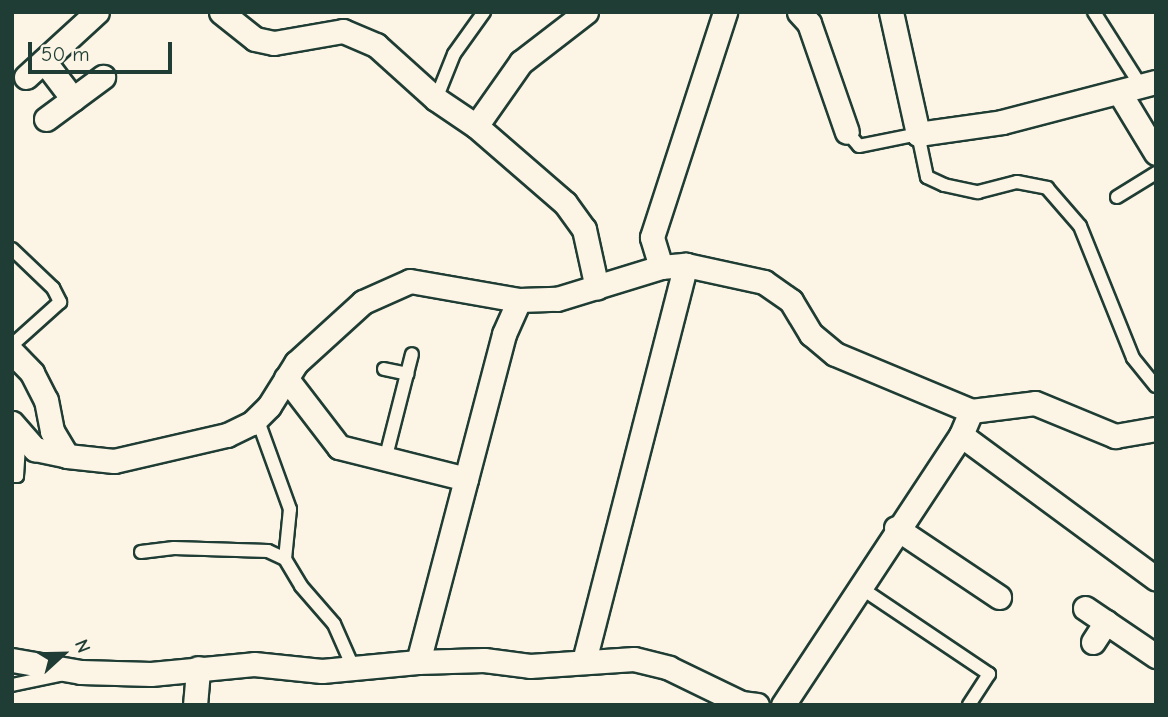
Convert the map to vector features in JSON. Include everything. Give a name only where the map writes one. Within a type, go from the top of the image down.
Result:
[{"type":"street","points":[[26,78],[97,12]]},
{"type":"street","points":[[221,12],[255,39],[274,43],[343,31],[376,45],[436,99],[476,126],[565,203],[584,229],[597,288]]},
{"type":"street","points":[[476,126],[520,62],[586,12]]},
{"type":"street","points":[[661,267],[652,237],[725,12]]},
{"type":"street","points":[[799,12],[809,23],[847,132]]},
{"type":"street","points":[[891,12],[918,134],[1002,122],[1138,87],[1156,153]]},
{"type":"street","points":[[44,61],[73,99]]},
{"type":"street","points":[[46,118],[103,76]]},
{"type":"street","points":[[584,661],[686,265]]},
{"type":"street","points":[[16,427],[35,449],[67,456],[114,461],[227,435],[257,418],[286,377],[363,302],[410,281],[519,300],[566,297],[661,267],[686,265],[764,282],[791,301],[811,334],[835,354],[971,411],[1035,403],[1115,436],[1156,429]]},
{"type":"street","points":[[418,662],[504,334],[519,300]]},
{"type":"street","points":[[12,352],[32,373],[46,400],[52,431],[67,456]]},
{"type":"street","points":[[286,377],[339,447],[466,479]]},
{"type":"street","points":[[783,705],[896,528],[961,435],[971,411]]},
{"type":"street","points":[[961,435],[1156,579]]},
{"type":"street","points":[[896,528],[999,597]]},
{"type":"street","points":[[1085,608],[1156,656]]},
{"type":"street","points":[[1093,642],[1106,622]]},
{"type":"street","points":[[12,660],[81,671],[150,674],[254,664],[322,671],[418,662],[484,660],[530,666],[635,659],[669,668],[741,704],[757,705]]},
{"type":"street","points":[[195,705],[198,668]]},
{"type":"lane","points":[[436,99],[454,54],[484,12]]},
{"type":"lane","points":[[1094,12],[1138,87]]},
{"type":"lane","points":[[847,132],[859,146],[918,134],[927,177],[944,186],[978,192],[1017,182],[1048,187],[1065,204],[1096,258],[1133,358],[1156,386]]},
{"type":"lane","points":[[1117,197],[1156,173]]},
{"type":"lane","points":[[12,249],[53,288],[60,302],[12,345]]},
{"type":"lane","points":[[385,460],[412,354]]},
{"type":"lane","points":[[384,369],[407,374]]},
{"type":"lane","points":[[257,418],[290,509],[285,559]]},
{"type":"lane","points":[[12,476],[17,476],[16,427]]},
{"type":"lane","points":[[141,552],[174,548],[268,551],[285,559],[301,586],[334,624],[353,667]]},
{"type":"lane","points":[[858,586],[989,674],[969,705]]},
{"type":"lane","points":[[12,685],[81,671]]}]
